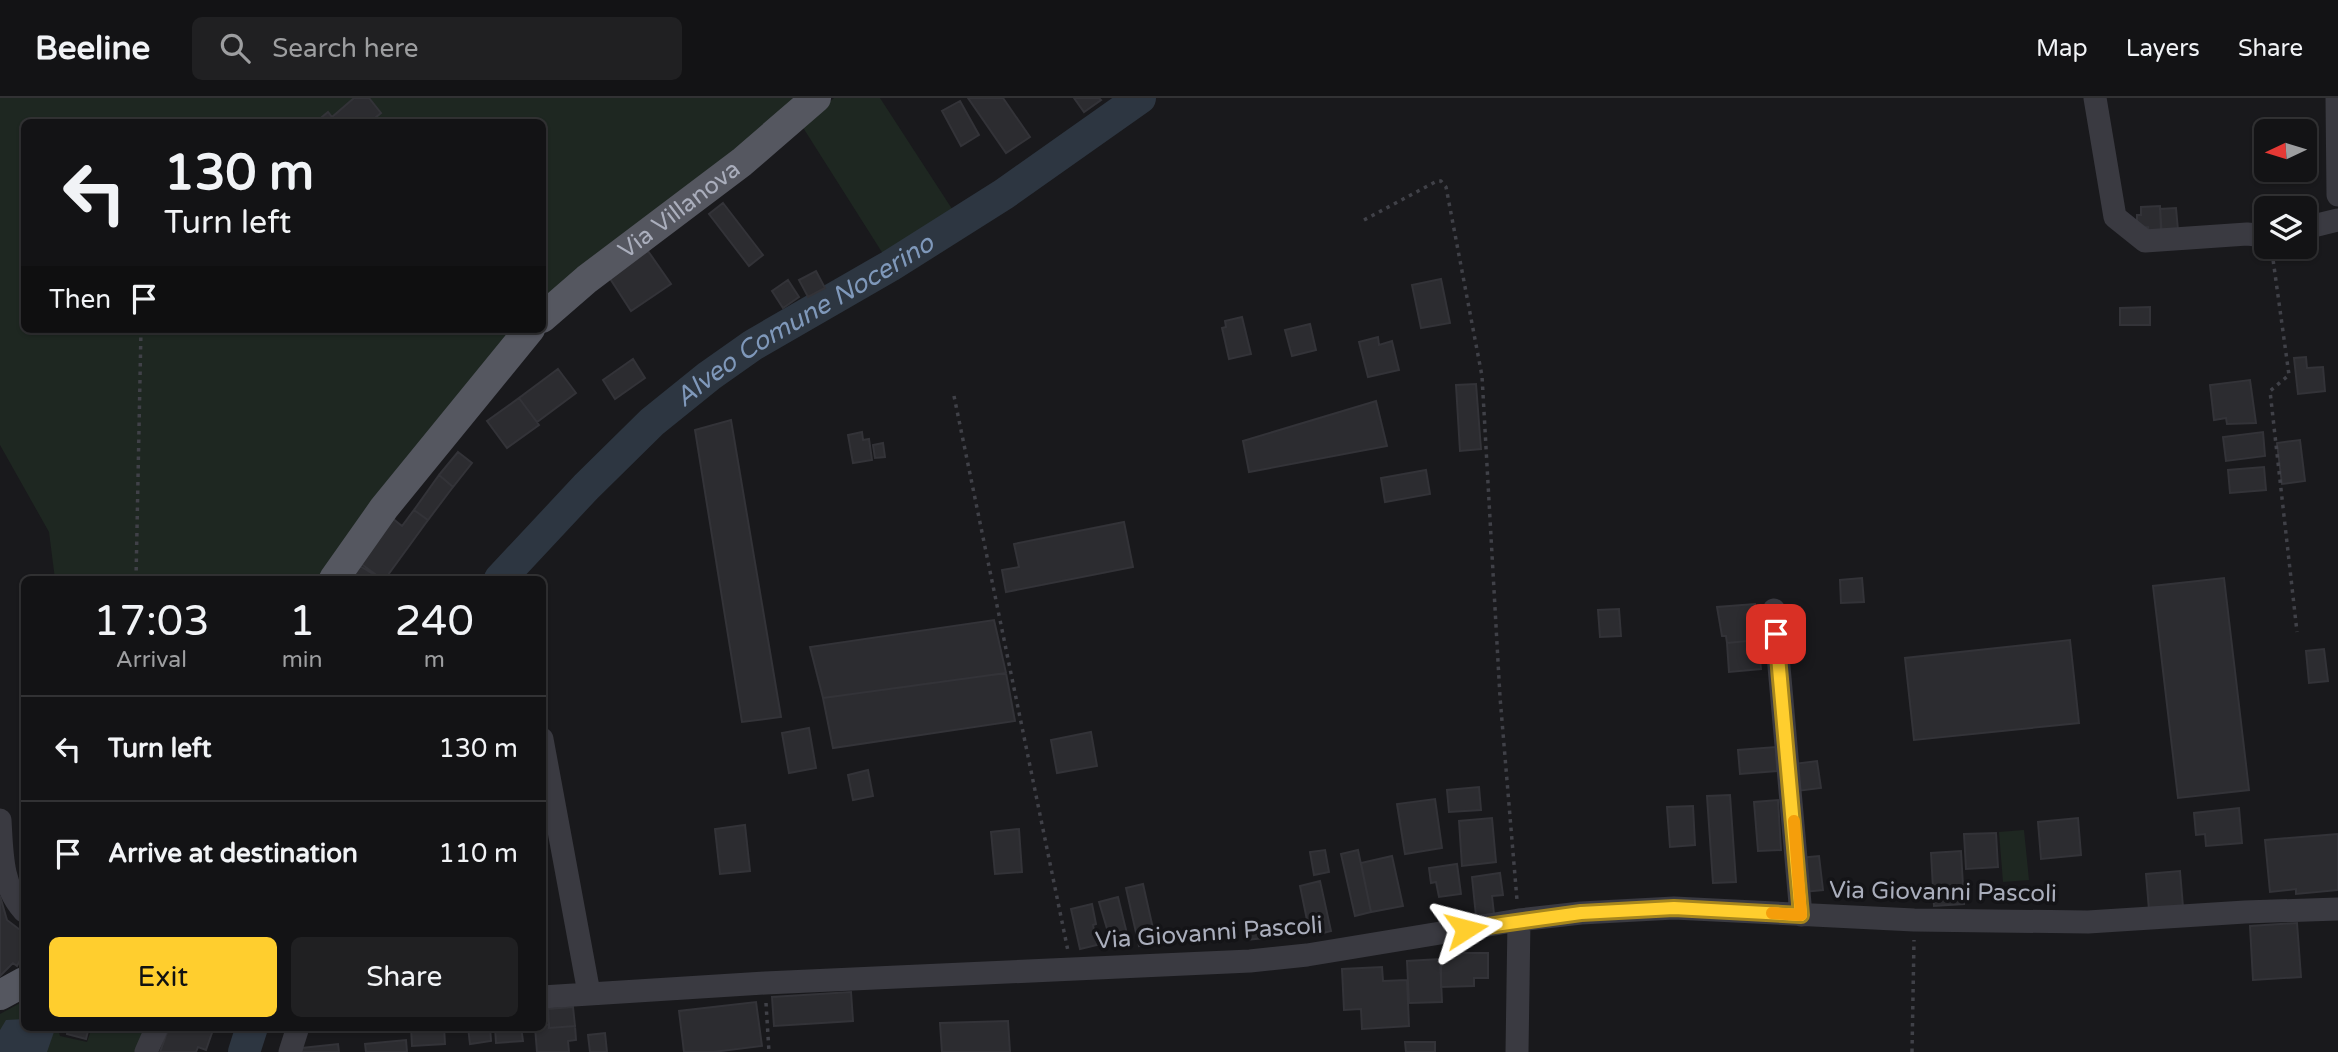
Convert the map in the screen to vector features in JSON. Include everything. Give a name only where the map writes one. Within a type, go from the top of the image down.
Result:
[{"type":"main road","name":"Via Villanova","points":[[546,315],[587,279],[742,162],[816,98]]},
{"type":"main road","points":[[336,576],[384,508],[527,333]]},
{"type":"street","points":[[2095,98],[2115,217],[2145,241],[2254,235]]},
{"type":"street","points":[[2337,98],[2338,195]]},
{"type":"street","points":[[2317,225],[2338,220]]},
{"type":"street","points":[[1774,610],[1801,915]]},
{"type":"street","points":[[546,761],[589,993]]},
{"type":"street","points":[[0,820],[2,855],[8,888],[21,907]]},
{"type":"street","name":"Via Giovanni Pascoli","points":[[546,997],[1261,960],[1519,920],[1581,913],[1674,908],[1914,920],[2088,922],[2338,909]]},
{"type":"street","points":[[1517,1052],[1519,920]]},
{"type":"street","points":[[146,1052],[155,1031]]},
{"type":"street","points":[[290,1052],[297,1031]]},
{"type":"path","points":[[1364,220],[1437,181],[1441,181],[1446,187],[1482,376],[1501,710],[1519,920]]},
{"type":"path","points":[[2273,259],[2289,375],[2270,391],[2297,632]]},
{"type":"path","points":[[136,576],[141,333]]},
{"type":"path","points":[[954,396],[1072,970]]},
{"type":"path","points":[[1912,1052],[1914,920]]},
{"type":"path","points":[[765,984],[769,1052]]},
{"type":"shaded area","points":[[0,98],[799,98],[546,302],[546,119],[21,119],[21,333],[514,333],[326,576],[55,576],[49,532],[0,445]]},
{"type":"shaded area","points":[[834,98],[880,98],[956,215],[885,257],[802,126]]},
{"type":"shaded area","points":[[2024,830],[2029,880],[2003,882],[1999,832]]},
{"type":"shaded area","points":[[21,1003],[21,1031],[58,1031],[60,1036],[87,1042],[91,1031],[145,1033],[136,1052],[0,1052],[0,1014]]},
{"type":"water","points":[[21,1019],[21,1031],[54,1032],[47,1052],[0,1052],[0,1030],[6,1020]]},
{"type":"building","points":[[354,98],[369,98],[381,113],[374,119],[320,119],[328,112],[332,117]]},
{"type":"building","points":[[968,98],[1003,98],[1030,137],[1006,153]]},
{"type":"building","points":[[1074,98],[1099,98],[1101,100],[1084,112]]},
{"type":"building","points":[[960,101],[979,135],[961,146],[942,111]]},
{"type":"building","points":[[723,203],[763,255],[749,266],[709,214]]},
{"type":"building","points":[[2160,206],[2162,237],[2149,237],[2148,227],[2137,228],[2137,215],[2141,215],[2141,207]]},
{"type":"building","points":[[2176,208],[2178,230],[2161,232],[2160,209]]},
{"type":"building","points":[[648,251],[671,284],[631,311],[609,277]]},
{"type":"building","points":[[816,271],[825,288],[808,297],[799,280]]},
{"type":"building","points":[[1441,279],[1450,323],[1421,328],[1412,285]]},
{"type":"building","points":[[788,280],[799,297],[783,308],[772,291]]},
{"type":"building","points":[[2150,307],[2150,325],[2120,325],[2120,308]]},
{"type":"building","points":[[1242,317],[1251,354],[1229,359],[1222,328],[1226,327],[1225,321]]},
{"type":"building","points":[[1310,324],[1316,350],[1292,356],[1285,330]]},
{"type":"building","points":[[1378,337],[1379,345],[1392,341],[1399,370],[1368,377],[1359,342]]},
{"type":"building","points":[[2306,357],[2307,368],[2323,367],[2325,391],[2298,394],[2294,358]]},
{"type":"building","points":[[633,359],[645,378],[615,399],[603,380]]},
{"type":"building","points":[[558,369],[576,393],[537,422],[519,398]]},
{"type":"building","points":[[2250,380],[2256,423],[2227,424],[2226,418],[2214,420],[2210,385]]},
{"type":"building","points":[[1476,384],[1481,449],[1460,451],[1456,385]]},
{"type":"building","points":[[519,398],[539,425],[507,448],[487,421]]},
{"type":"building","points":[[1376,401],[1387,446],[1249,472],[1243,441]]},
{"type":"building","points":[[731,420],[781,717],[742,722],[695,430]]},
{"type":"building","points":[[862,432],[863,440],[869,439],[872,460],[853,463],[848,435]]},
{"type":"building","points":[[2263,432],[2265,456],[2226,461],[2223,437]]},
{"type":"building","points":[[2300,440],[2305,481],[2282,484],[2277,443]]},
{"type":"building","points":[[883,443],[885,457],[875,458],[873,445]]},
{"type":"building","points":[[458,452],[472,463],[453,487],[439,475]]},
{"type":"building","points":[[2264,467],[2266,490],[2230,493],[2228,470]]},
{"type":"building","points":[[1426,470],[1430,494],[1385,502],[1381,478]]},
{"type":"building","points":[[439,475],[453,487],[428,520],[414,510]]},
{"type":"building","points":[[414,510],[428,520],[387,576],[378,576],[360,563],[392,518],[402,526]]},
{"type":"building","points":[[1124,522],[1133,567],[1006,592],[1002,570],[1019,567],[1014,544]]},
{"type":"building","points":[[360,566],[376,576],[353,576]]},
{"type":"building","points":[[1862,578],[1864,602],[1841,603],[1840,580]]},
{"type":"building","points":[[2224,578],[2249,790],[2178,798],[2153,586]]},
{"type":"building","points":[[1755,604],[1758,640],[1727,643],[1726,636],[1722,636],[1717,607]]},
{"type":"building","points":[[1619,609],[1621,636],[1600,637],[1598,610]]},
{"type":"building","points":[[994,620],[1006,673],[823,698],[810,647]]},
{"type":"building","points":[[1758,640],[1761,669],[1729,672],[1727,643]]},
{"type":"building","points":[[2070,640],[2079,723],[1914,740],[1905,658]]},
{"type":"building","points":[[2324,649],[2328,681],[2309,683],[2306,651]]},
{"type":"building","points":[[1006,673],[1015,721],[833,748],[823,698]]},
{"type":"building","points":[[809,728],[816,768],[789,773],[782,733]]},
{"type":"building","points":[[1091,732],[1097,766],[1057,773],[1051,740]]},
{"type":"building","points":[[1776,747],[1777,771],[1740,774],[1738,750]]},
{"type":"building","points":[[1817,761],[1821,788],[1797,791],[1793,764]]},
{"type":"building","points":[[868,770],[873,796],[853,800],[848,775]]},
{"type":"building","points":[[1479,787],[1481,810],[1449,812],[1447,790]]},
{"type":"building","points":[[1730,795],[1736,882],[1713,883],[1707,796]]},
{"type":"building","points":[[1435,799],[1442,848],[1405,854],[1397,804]]},
{"type":"building","points":[[1778,800],[1781,850],[1758,851],[1754,802]]},
{"type":"building","points":[[1693,806],[1695,845],[1670,847],[1667,807]]},
{"type":"building","points":[[2239,808],[2242,843],[2206,846],[2205,834],[2196,835],[2194,813]]},
{"type":"building","points":[[1492,818],[1496,862],[1462,866],[1459,821]]},
{"type":"building","points":[[2078,818],[2081,855],[2041,859],[2038,822]]},
{"type":"building","points":[[745,825],[750,871],[720,874],[715,829]]},
{"type":"building","points":[[1019,829],[1022,872],[995,874],[991,832]]},
{"type":"building","points":[[1996,833],[1998,867],[1966,869],[1964,834]]},
{"type":"building","points":[[2338,834],[2338,890],[2296,894],[2296,889],[2270,892],[2265,840]]},
{"type":"building","points":[[1325,850],[1329,872],[1314,875],[1310,852]]},
{"type":"building","points":[[1358,850],[1371,912],[1355,916],[1341,854]]},
{"type":"building","points":[[1961,851],[1964,904],[1934,906],[1931,853]]},
{"type":"building","points":[[1392,856],[1403,906],[1371,912],[1361,863]]},
{"type":"building","points":[[1819,856],[1823,890],[1803,892],[1799,858]]},
{"type":"building","points":[[1457,864],[1461,894],[1439,897],[1436,882],[1431,883],[1429,868]]},
{"type":"building","points":[[2180,871],[2183,907],[2149,910],[2146,874]]},
{"type":"building","points":[[1500,873],[1503,895],[1492,896],[1494,914],[1476,916],[1472,877]]},
{"type":"building","points":[[1320,881],[1331,931],[1315,935],[1312,919],[1307,920],[1300,886]]},
{"type":"building","points":[[1143,884],[1156,942],[1139,946],[1126,888]]},
{"type":"building","points":[[0,896],[7,920],[21,931],[21,959],[17,966],[13,963],[0,976]]},
{"type":"building","points":[[1118,897],[1128,938],[1111,942],[1099,902]]},
{"type":"building","points":[[1092,904],[1097,945],[1080,949],[1071,909]]},
{"type":"building","points":[[2297,923],[2301,977],[2253,980],[2250,926]]},
{"type":"building","points":[[1264,931],[1265,938],[1246,940],[1245,933]]},
{"type":"building","points":[[1441,953],[1488,953],[1488,978],[1474,978],[1474,986],[1441,987]]},
{"type":"building","points":[[1440,959],[1442,1002],[1409,1003],[1407,961]]},
{"type":"building","points":[[1382,967],[1383,981],[1407,980],[1409,1026],[1362,1029],[1361,1009],[1344,1010],[1342,969]]},
{"type":"building","points":[[851,992],[853,1021],[774,1026],[772,997]]},
{"type":"building","points":[[756,1002],[762,1046],[713,1052],[684,1052],[679,1011]]},
{"type":"building","points":[[573,1007],[575,1026],[549,1028],[548,1009]]},
{"type":"building","points":[[1008,1021],[1010,1052],[942,1052],[940,1023]]},
{"type":"building","points":[[549,1024],[549,1028],[575,1026],[576,1040],[568,1041],[569,1052],[537,1052],[535,1031],[546,1031],[546,1025]]},
{"type":"building","points":[[67,1031],[88,1031],[86,1039],[67,1034]]},
{"type":"building","points":[[168,1031],[213,1031],[206,1050],[198,1047],[196,1052],[160,1052]]},
{"type":"building","points":[[411,1031],[444,1031],[445,1044],[412,1046]]},
{"type":"building","points":[[468,1031],[490,1031],[491,1041],[470,1044]]},
{"type":"building","points":[[495,1031],[522,1031],[523,1041],[496,1043]]},
{"type":"building","points":[[605,1033],[607,1052],[590,1052],[588,1035]]},
{"type":"building","points":[[406,1040],[407,1052],[366,1052],[365,1044]]},
{"type":"building","points":[[1405,1042],[1435,1042],[1435,1052],[1406,1052]]},
{"type":"building","points":[[338,1044],[339,1052],[302,1052],[302,1048]]},
{"type":"waterway","name":"Alveo Comune Nocerino","points":[[503,576],[586,487],[652,422],[709,376],[753,345],[890,266],[1004,194],[1140,98]]},
{"type":"waterway","name":"Alveo Comune Nocerino","points":[[244,1052],[251,1031]]},
{"type":"slow traffic","points":[[1772,913],[1801,915],[1794,821]]},
{"type":"route","points":[[1466,929],[1581,913],[1674,908],[1801,915],[1776,634]]}]
